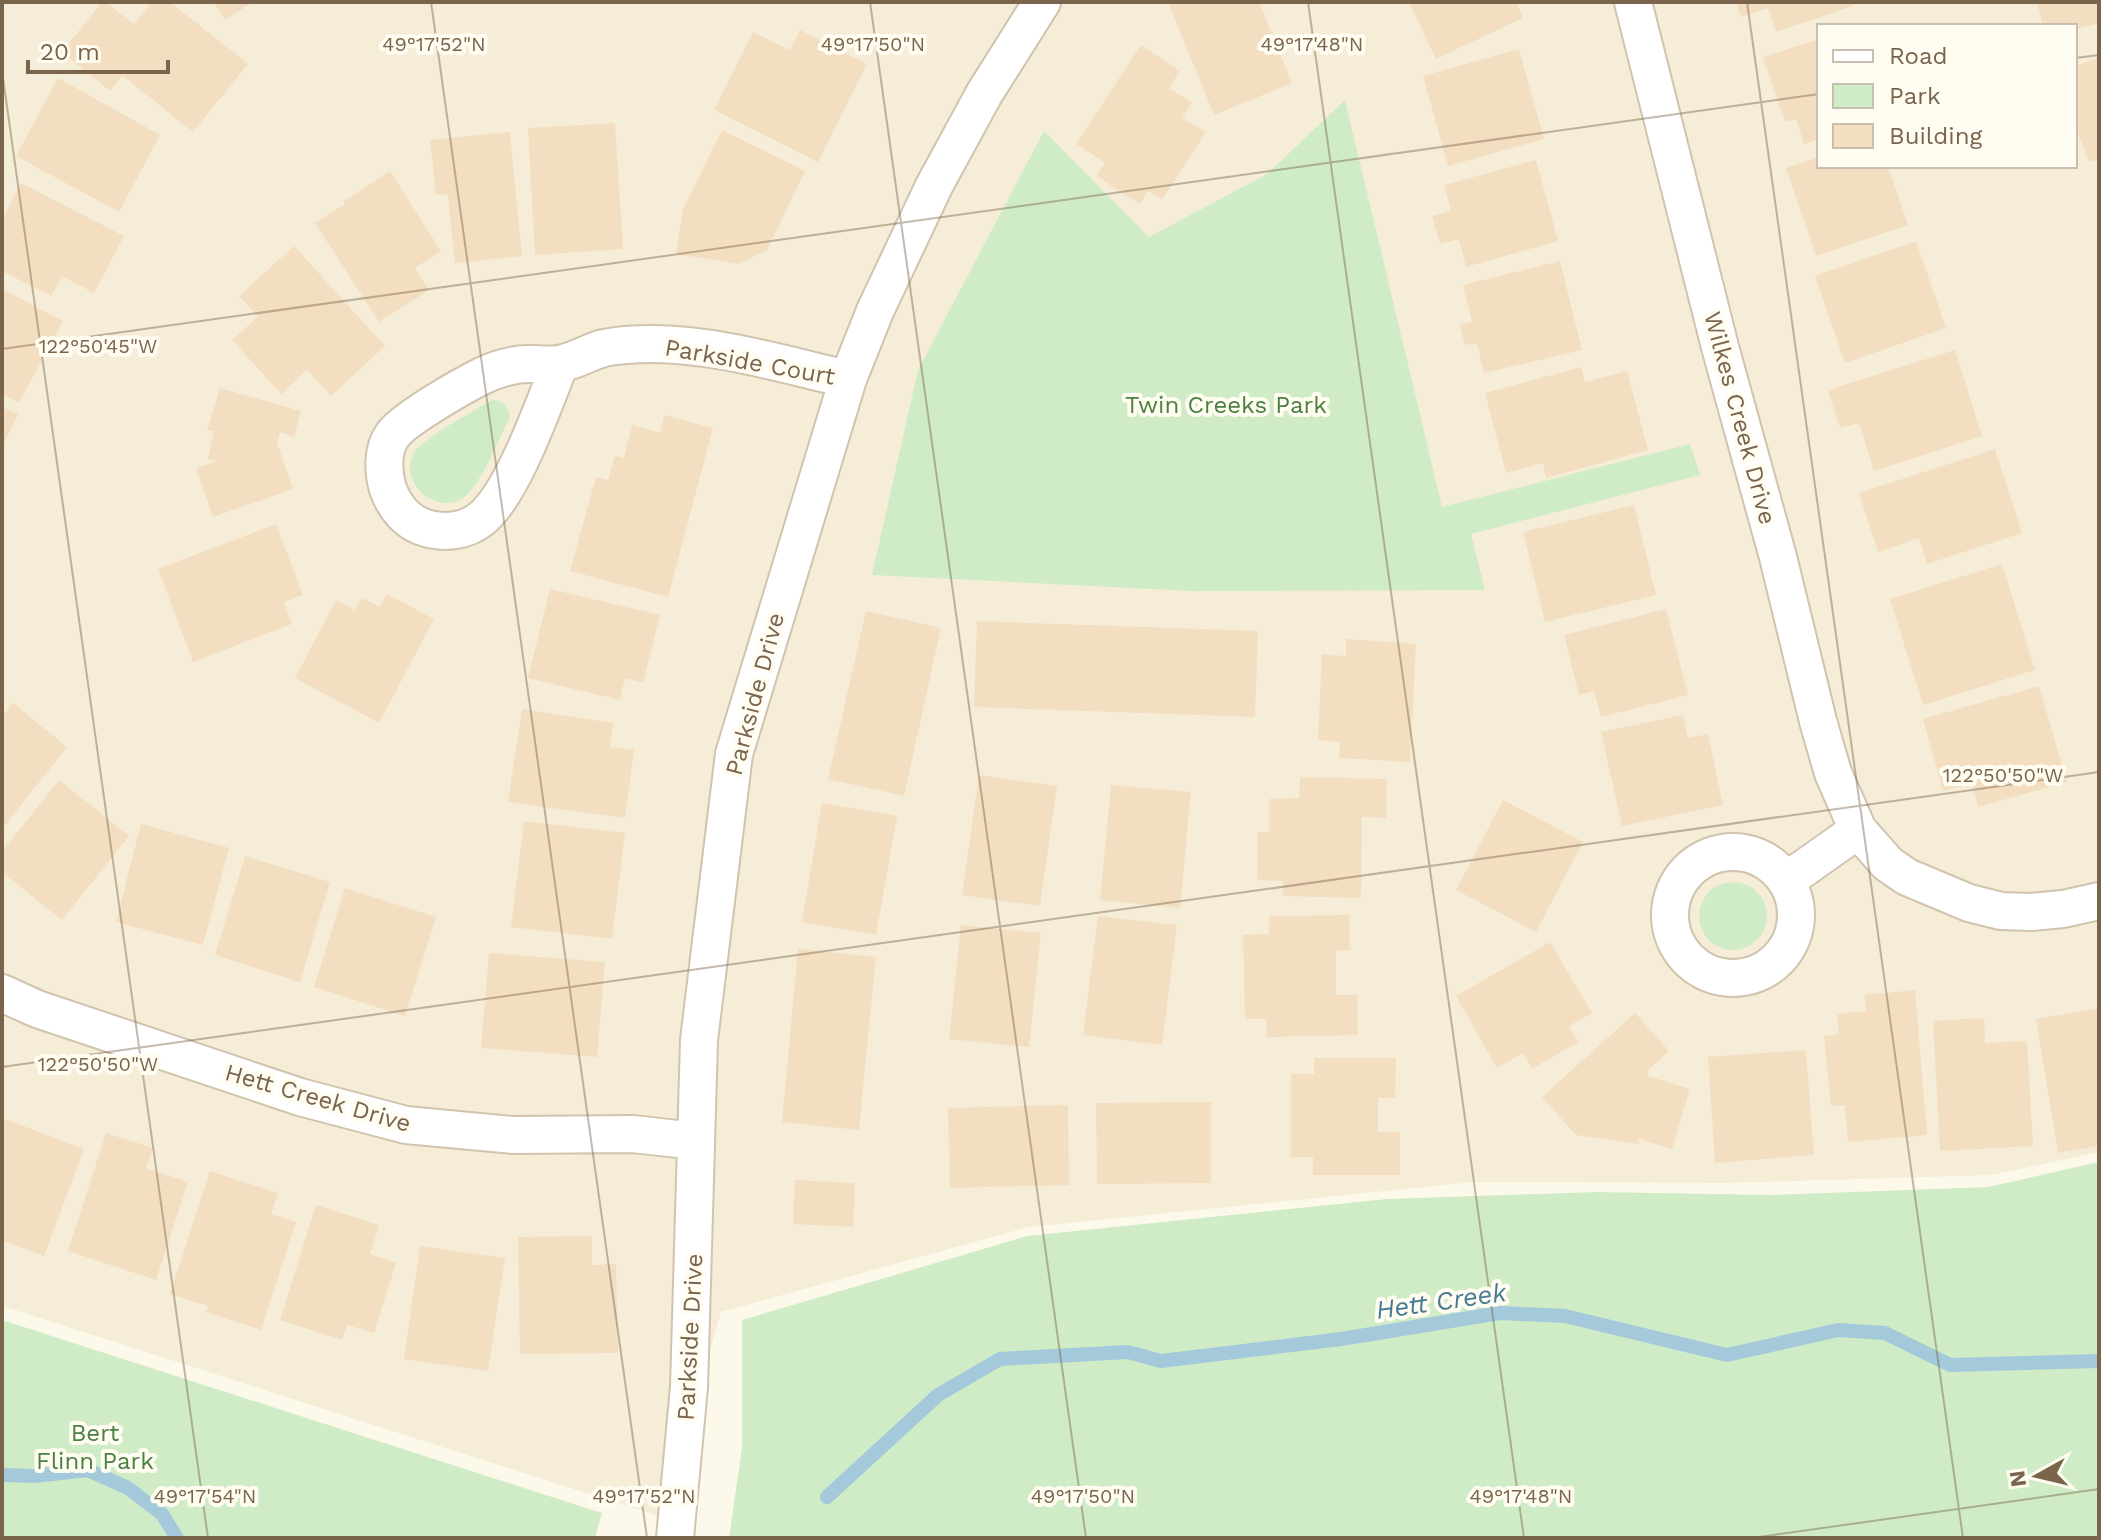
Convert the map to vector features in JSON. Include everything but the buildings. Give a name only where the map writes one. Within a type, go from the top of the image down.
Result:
[{"type":"street","name":"Parkside Drive","points":[[675,1538],[689,1387],[699,1040],[734,754],[848,379],[875,311],[934,186],[984,94],[1042,2]]},
{"type":"street","name":"Wilkes Creek Drive","points":[[1633,2],[1818,721],[1833,773],[1858,830],[1888,864],[1907,877],[1969,903],[2001,911],[2031,912],[2099,901]]},
{"type":"street","name":"Parkside Court","points":[[560,364],[514,472],[494,505],[480,520],[461,529],[442,532],[405,518],[392,500],[385,479],[385,456],[390,438],[402,423],[483,375],[518,364],[560,364],[603,348],[652,344],[752,357],[848,379]]},
{"type":"street","points":[[1786,881],[1858,830]]},
{"type":"street","name":"Hett Creek Drive","points":[[2,993],[37,1009],[300,1097],[406,1125],[513,1135],[633,1134],[695,1141]]},
{"type":"shaded area","points":[[2,2],[2099,2],[2099,1152],[1993,1175],[1728,1183],[1474,1182],[1029,1227],[721,1312],[664,1518],[2,1306]]},
{"type":"green space","name":"Twin Creeks Park","points":[[1345,100],[1442,507],[1690,444],[1700,475],[1471,534],[1485,590],[1191,591],[872,575],[918,370],[1044,131],[1149,237],[1267,174]]},
{"type":"green space","points":[[496,400],[506,406],[510,417],[474,486],[460,500],[450,503],[429,498],[414,483],[411,474],[410,463],[414,453],[438,432]]},
{"type":"green space","points":[[1726,882],[1740,882],[1752,887],[1762,897],[1767,916],[1762,935],[1752,945],[1740,950],[1726,950],[1714,945],[1704,935],[1699,923],[1699,909],[1704,897],[1714,887]]},
{"type":"green space","points":[[2099,1162],[2099,1538],[729,1538],[742,1448],[742,1320],[1027,1236],[1387,1199],[1596,1192],[1774,1195],[1988,1187]]},
{"type":"green space","name":"Bert Flinn Park","points":[[2,1320],[602,1513],[595,1538],[2,1538]]},
{"type":"waterway","name":"Hett Creek","points":[[827,1497],[938,1395],[1000,1359],[1128,1352],[1161,1361],[1341,1339],[1500,1313],[1565,1316],[1727,1355],[1838,1330],[1885,1333],[1950,1365],[2099,1361]]},
{"type":"waterway","name":"Hett Creek","points":[[2,1475],[34,1476],[88,1470],[128,1488],[162,1514],[177,1538]]}]
